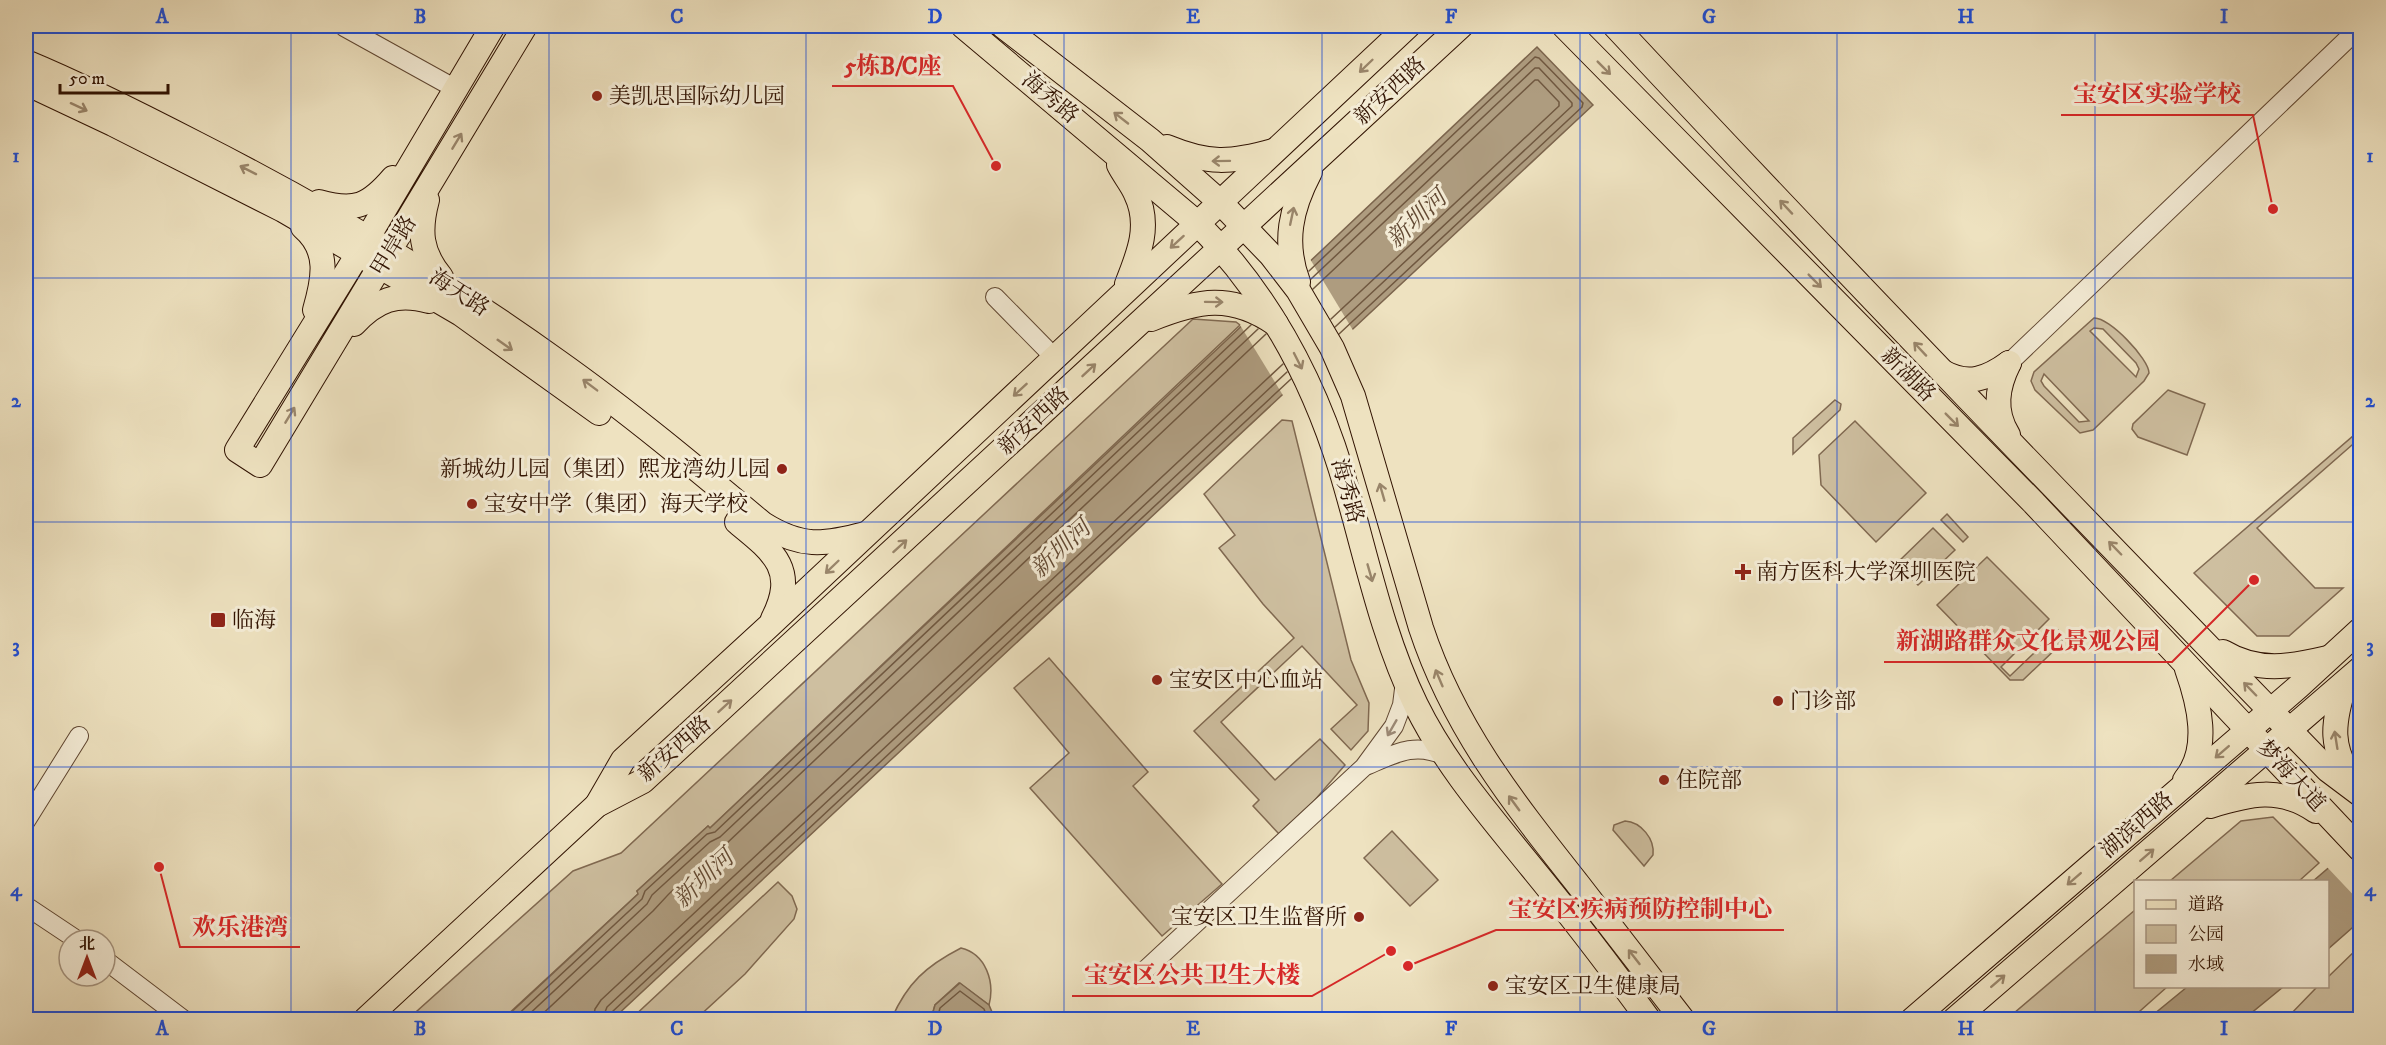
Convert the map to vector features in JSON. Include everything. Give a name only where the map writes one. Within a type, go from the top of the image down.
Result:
[{"type":"main road","name":"甲岸路","points":[[494,26],[237,450],[260,465],[433,182],[525,26]]},
{"type":"main road","name":"海秀路","points":[[963,26],[1110,147],[1197,223],[1221,247],[1260,307],[1278,325],[1316,397],[1341,471],[1387,634],[1405,681],[1445,756],[1649,1020]]},
{"type":"main road","name":"海秀路","points":[[1003,26],[1150,140],[1220,202],[1292,276],[1343,371],[1369,445],[1424,639],[1454,709],[1485,763],[1520,811],[1683,1020]]},
{"type":"main road","name":"新安西路","points":[[597,805],[623,760],[769,626],[1408,26]]},
{"type":"main road","name":"新安西路","points":[[365,1020],[597,805],[643,781],[1461,26]]},
{"type":"main road","points":[[1443,42],[1472,26]]},
{"type":"main road","name":"新湖路","points":[[1615,26],[1941,372],[2012,440],[2291,731]]},
{"type":"main road","name":"新湖路","points":[[1563,29],[1958,426],[2247,730]]},
{"type":"main road","name":"海天路","points":[[26,62],[130,109],[386,259],[640,443],[779,561],[784,582],[783,595],[769,626]]},
{"type":"main road","name":"海天路","points":[[26,83],[285,200]]},
{"type":"main road","points":[[285,200],[337,207],[357,206],[373,199],[431,132]]},
{"type":"main road","points":[[1150,140],[1209,161],[1246,158],[1278,150]]},
{"type":"main road","points":[[1110,147],[1136,192],[1143,215],[1143,240],[1125,290]]},
{"type":"main road","points":[[1292,276],[1290,220],[1298,195],[1316,159]]},
{"type":"main road","points":[[433,182],[423,216],[423,247],[429,262],[450,288]]},
{"type":"main road","points":[[285,200],[315,237],[322,256],[322,288],[307,336]]},
{"type":"main road","name":"海天路","points":[[386,259],[450,288],[558,361],[651,431],[763,524],[780,535],[806,543],[825,543],[867,534]]},
{"type":"main road","points":[[332,347],[365,312],[392,298],[420,298],[461,314]]},
{"type":"main road","points":[[1138,324],[1203,302],[1224,302],[1260,307]]},
{"type":"main road","points":[[1941,372],[1952,378],[1971,381],[1989,377],[2009,363]]},
{"type":"main road","points":[[2009,363],[2000,383],[1998,405],[2001,422],[2012,440]]},
{"type":"main road","points":[[2124,599],[2133,603],[2144,600],[2149,588],[2145,580]]},
{"type":"main road","name":"湖滨西路","points":[[1912,1020],[2361,630]]},
{"type":"main road","points":[[2203,639],[2232,657],[2259,667],[2283,667],[2330,657]]},
{"type":"main road","points":[[2175,792],[2189,776],[2195,762],[2200,734],[2199,709],[2186,664]]},
{"type":"main road","points":[[2353,676],[2336,713],[2334,733],[2341,761],[2361,793]]},
{"type":"main road","name":"湖滨西路","points":[[1954,1020],[2353,676]]},
{"type":"main road","name":"梦海大道","points":[[2247,730],[2361,849]]},
{"type":"main road","name":"梦海大道","points":[[2291,731],[2328,770],[2361,793]]},
{"type":"main road","points":[[651,734],[670,756]]},
{"type":"main road","points":[[2200,809],[2245,795],[2271,793],[2295,799],[2336,824]]},
{"type":"street","points":[[344,27],[456,89]]},
{"type":"street","points":[[2009,363],[2361,27]]},
{"type":"street","points":[[995,297],[1054,357]]},
{"type":"street","points":[[1142,973],[1364,767],[1394,726],[1402,705],[1405,681]]},
{"type":"street","points":[[26,821],[79,736]]},
{"type":"street","points":[[1364,767],[1410,748],[1427,749],[1445,756]]},
{"type":"street","points":[[26,906],[59,928]]},
{"type":"street","points":[[117,969],[184,1020]]},
{"type":"green space","points":[[2094,318],[2109,324],[2136,349],[2143,358],[2149,373],[2144,381],[2093,430],[2080,433],[2035,390],[2031,381],[2034,372]],"holes":[[[2094,328],[2103,329],[2136,363],[2139,369],[2136,377],[2090,331]],[[2044,374],[2089,421],[2079,422],[2044,386],[2041,381]]]},
{"type":"green space","points":[[1193,319],[1236,322],[1240,325],[710,828],[708,826],[637,891],[639,893],[503,1019],[407,1020],[573,871],[621,853]]},
{"type":"green space","points":[[2168,390],[2205,404],[2187,455],[2138,437],[2132,429],[2133,424]]},
{"type":"green space","points":[[1835,400],[1841,404],[1840,410],[1793,454],[1793,438]]},
{"type":"green space","points":[[1282,420],[1292,421],[1351,660],[1369,703],[1368,731],[1351,750],[1331,729],[1357,705],[1302,646],[1221,722],[1275,780],[1320,739],[1345,765],[1314,801],[1279,834],[1253,806],[1259,800],[1194,731],[1294,638],[1263,604],[1219,548],[1235,535],[1204,494]]},
{"type":"green space","points":[[1855,421],[1926,493],[1876,542],[1821,485],[1819,455]]},
{"type":"green space","points":[[2360,430],[2360,438],[2257,528],[2315,588],[2343,588],[2289,636],[2257,636],[2194,573]]},
{"type":"green space","points":[[1947,514],[1968,537],[1963,542],[1941,520]]},
{"type":"green space","points":[[1933,528],[1955,550],[1918,585],[1896,564]]},
{"type":"green space","points":[[1987,557],[2049,619],[2001,667],[2010,676],[2058,630],[2064,637],[2062,643],[2023,680],[2010,680],[1937,605]]},
{"type":"green space","points":[[1049,658],[1148,772],[1133,786],[1222,884],[1162,936],[1030,788],[1069,753],[1014,688]]},
{"type":"green space","points":[[2273,817],[2319,863],[2300,880],[2171,880],[2241,821]]},
{"type":"green space","points":[[1625,821],[1636,824],[1646,832],[1652,843],[1653,855],[1644,866],[1613,830],[1614,825]]},
{"type":"green space","points":[[1392,831],[1438,880],[1410,906],[1364,858]]},
{"type":"green space","points":[[778,882],[792,896],[797,909],[794,919],[745,974],[696,1019],[631,1019]]},
{"type":"green space","points":[[2134,911],[2134,988],[2166,988],[2131,1019],[2007,1019]]},
{"type":"green space","points":[[2360,946],[2360,1019],[2286,1019],[2316,988],[2329,988],[2329,976]]},
{"type":"green space","points":[[961,948],[977,956],[987,970],[991,987],[989,1005],[959,983],[935,1005],[931,1019],[891,1020],[904,996],[919,977]]},
{"type":"water","name":"新圳河","points":[[1537,47],[1593,105],[613,1019],[503,1020],[638,894],[637,891],[708,826],[710,828]]},
{"type":"water","points":[[2360,841],[2360,921],[2329,948],[2329,880],[2314,880]]},
{"type":"water","points":[[960,983],[989,1005],[995,1019],[931,1019],[935,1005]]},
{"type":"water","points":[[2186,988],[2282,988],[2244,1019],[2148,1019]]},
{"type":"pier","points":[[1310,259],[1354,332],[1284,397],[1240,325]]},
{"type":"pier","points":[[2360,838],[2360,902],[2326,866]]},
{"type":"place","name":"美凯思国际幼儿园","points":[[597,96]]},
{"type":"place","name":"5栋B/C座","points":[[996,166]]},
{"type":"place","name":"宝安区实验学校","points":[[2273,209]]},
{"type":"place","name":"新城幼儿园（集团）熙龙湾幼儿园","points":[[782,469]]},
{"type":"place","name":"宝安中学（集团）海天学校","points":[[472,504]]},
{"type":"place","name":"南方医科大学深圳医院","points":[[1743,572]]},
{"type":"place","name":"新湖路群众文化景观公园","points":[[2254,580]]},
{"type":"place","name":"临海","points":[[218,620]]},
{"type":"place","name":"宝安区中心血站","points":[[1157,680]]},
{"type":"place","name":"门诊部","points":[[1778,701]]},
{"type":"place","name":"住院部","points":[[1664,780]]},
{"type":"place","name":"欢乐港湾","points":[[159,867]]},
{"type":"place","name":"宝安区卫生监督所","points":[[1359,917]]},
{"type":"place","name":"宝安区公共卫生大楼","points":[[1391,951]]},
{"type":"place","name":"宝安区疾病预防控制中心","points":[[1408,966]]},
{"type":"place","name":"宝安区卫生健康局","points":[[1493,986]]}]
